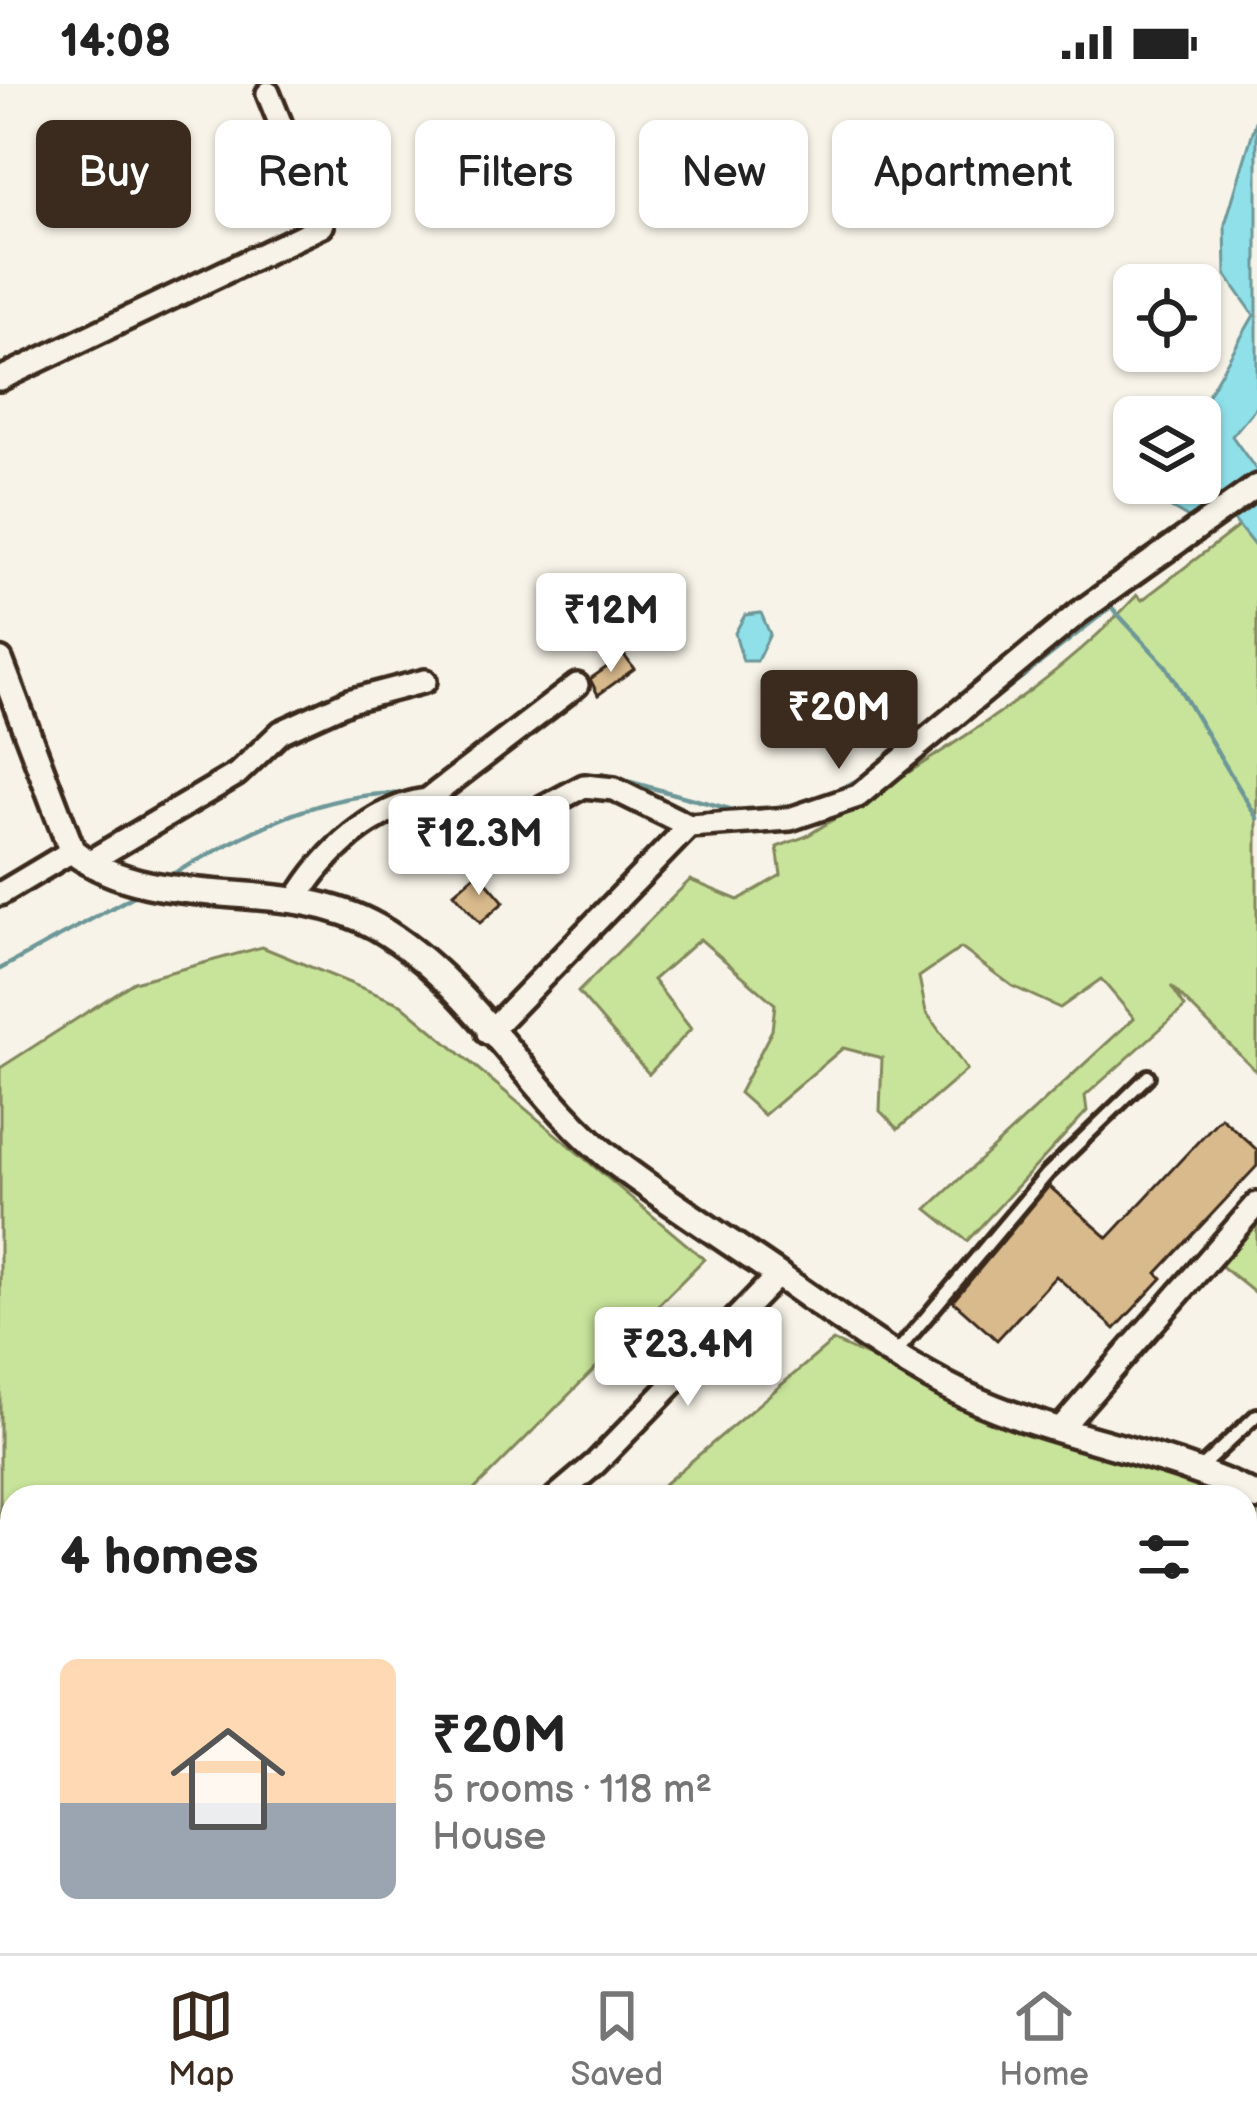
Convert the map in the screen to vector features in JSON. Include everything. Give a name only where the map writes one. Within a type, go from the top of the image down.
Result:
[{"type":"street","points":[[0,380],[322,226],[268,93]]},
{"type":"street","points":[[427,800],[442,814],[509,826],[584,787],[614,789],[689,826],[790,819],[858,796],[1077,614],[1257,486]]},
{"type":"street","points":[[0,661],[79,857],[123,882],[296,900],[376,926],[461,994],[488,1033],[613,1160],[894,1355],[969,1397],[1226,1485]]},
{"type":"street","points":[[0,894],[237,774],[281,732],[349,701],[425,681]]},
{"type":"street","points":[[296,900],[316,865],[380,816],[396,804],[427,800],[578,685]]},
{"type":"street","points":[[488,1033],[689,826]]},
{"type":"street","points":[[1061,1428],[1257,1204]]},
{"type":"street","points":[[568,1485],[778,1275]]},
{"type":"lane","points":[[894,1355],[1047,1174],[1148,1076]]},
{"type":"lane","points":[[1196,1473],[1257,1415]]},
{"type":"green space","points":[[1239,526],[1257,549],[1257,1072],[1171,986],[1185,1007],[1085,1096],[1087,1111],[967,1241],[927,1209],[1134,1018],[1101,979],[1060,1008],[1012,986],[961,948],[919,977],[926,1012],[967,1070],[898,1129],[880,1111],[882,1058],[843,1048],[764,1115],[739,1093],[772,1030],[775,1004],[700,939],[653,980],[691,1029],[649,1074],[578,992],[690,880],[738,900],[781,875],[777,847],[807,836],[980,726],[1063,665],[1137,595],[1142,600]]},
{"type":"green space","points":[[262,947],[401,1004],[704,1259],[479,1485],[0,1485],[0,1068],[134,982]]},
{"type":"green space","points":[[1257,1224],[1257,1293],[1256,1294],[1219,1264]]},
{"type":"green space","points":[[833,1341],[1061,1442],[1192,1485],[663,1485]]},
{"type":"water","points":[[1257,118],[1257,406],[1232,436],[1257,471],[1257,549],[1221,504],[1221,396],[1207,396],[1254,315],[1226,275],[1225,224]]},
{"type":"water","points":[[1167,504],[1221,504],[1192,520]]},
{"type":"water","points":[[761,613],[770,634],[757,661],[743,661],[735,633],[745,615]]},
{"type":"building","points":[[624,655],[634,669],[598,695],[590,679]]},
{"type":"building","points":[[478,872],[504,902],[480,923],[454,893]]},
{"type":"building","points":[[1221,1117],[1257,1150],[1257,1166],[1157,1273],[1162,1278],[1115,1329],[1056,1276],[997,1340],[953,1301],[1049,1186],[1108,1238]]},
{"type":"waterway","points":[[922,756],[1111,607],[1166,666],[1257,818]]},
{"type":"waterway","points":[[591,778],[601,774],[737,811],[801,805]]},
{"type":"waterway","points":[[823,797],[866,776]]},
{"type":"waterway","points":[[167,877],[252,832],[312,808],[374,794],[407,794]]},
{"type":"waterway","points":[[442,801],[465,808]]},
{"type":"waterway","points":[[0,969],[141,892]]}]
